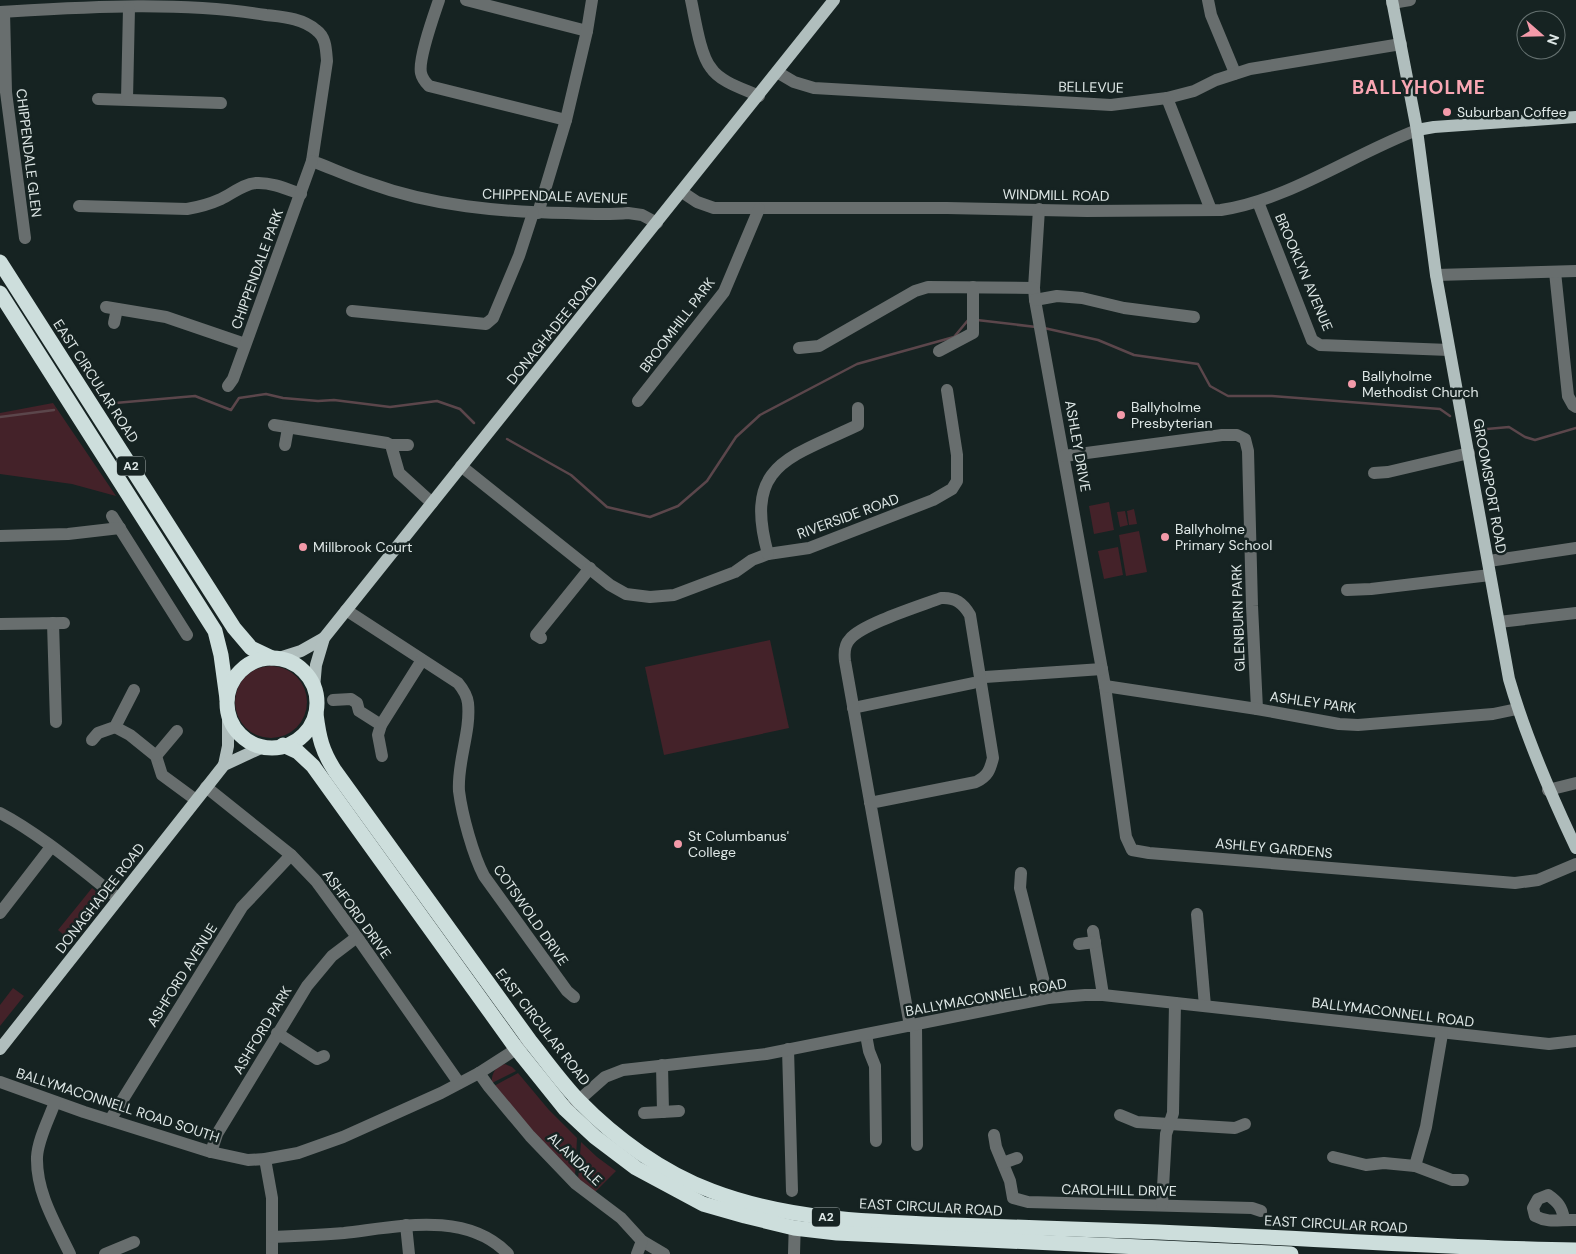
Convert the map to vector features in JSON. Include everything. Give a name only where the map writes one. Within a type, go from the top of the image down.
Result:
[{"type":"highway","name":"EAST CIRCULAR ROAD","points":[[0,262],[234,628],[251,648],[275,658]]},
{"type":"highway","name":"A2","points":[[0,293],[215,631],[222,656],[227,705],[232,724],[240,735],[250,743],[263,747]]},
{"type":"highway","name":"A2","points":[[275,658],[290,662],[301,668],[309,677],[317,701],[316,714]]},
{"type":"highway","points":[[227,705],[230,686],[237,674],[259,660],[275,658]]},
{"type":"highway","name":"EAST CIRCULAR ROAD","points":[[316,714],[319,738],[326,758],[335,772],[530,1041],[579,1100],[626,1143],[684,1178],[709,1190],[795,1221],[845,1234],[1291,1254]]},
{"type":"highway","points":[[263,747],[273,748],[294,742],[304,735],[316,714]]},
{"type":"highway","name":"EAST CIRCULAR ROAD","points":[[283,745],[298,752],[313,766],[516,1048],[565,1109],[596,1137],[636,1168],[703,1204],[745,1216],[795,1221],[1149,1232],[1576,1250]]},
{"type":"main road","name":"DONAGHADEE ROAD","points":[[314,688],[316,665],[324,638],[834,0]]},
{"type":"main road","name":"GROOMSPORT ROAD","points":[[1392,1],[1417,130],[1436,275],[1509,679],[1548,790],[1576,848]]},
{"type":"main road","points":[[1417,130],[1434,127],[1576,117]]},
{"type":"main road","points":[[275,658],[301,650],[324,638]]},
{"type":"main road","points":[[224,765],[228,746],[227,705]]},
{"type":"main road","name":"DONAGHADEE ROAD","points":[[0,1049],[224,765],[263,747]]},
{"type":"street","points":[[439,0],[422,59],[420,72],[424,82],[429,86],[566,120]]},
{"type":"street","points":[[466,0],[587,31]]},
{"type":"street","points":[[352,311],[486,324],[493,318],[536,213],[566,120],[587,31],[592,0]]},
{"type":"street","points":[[690,0],[704,54],[711,69],[723,78],[759,96]]},
{"type":"street","points":[[1208,0],[1211,15],[1234,74]]},
{"type":"street","points":[[1392,1],[1410,0]]},
{"type":"street","points":[[2,12],[194,4],[299,20],[318,31],[326,45],[327,61],[312,161]]},
{"type":"street","points":[[127,99],[129,8]]},
{"type":"street","name":"CHIPPENDALE GLEN","points":[[2,12],[3,92],[25,238]]},
{"type":"street","name":"BELLEVUE","points":[[777,72],[794,82],[814,88],[1112,105],[1167,98],[1194,91],[1234,74],[1250,70],[1401,44]]},
{"type":"street","points":[[1167,98],[1212,210]]},
{"type":"street","points":[[98,99],[221,103]]},
{"type":"street","name":"WINDMILL ROAD","points":[[682,192],[697,202],[714,208],[1212,210],[1237,208],[1287,190],[1417,130]]},
{"type":"street","name":"CHIPPENDALE PARK","points":[[228,386],[233,379],[312,161]]},
{"type":"street","name":"CHIPPENDALE AVENUE","points":[[312,161],[368,183],[455,205],[536,213],[628,213],[642,215],[657,222]]},
{"type":"street","points":[[79,206],[187,209],[208,204],[242,187],[255,183],[274,185],[301,194]]},
{"type":"street","name":"BROOKLYN AVENUE","points":[[1258,202],[1312,340],[1320,345],[1449,350]]},
{"type":"street","name":"BROOMHILL PARK","points":[[638,401],[724,292],[759,209]]},
{"type":"street","name":"ASHLEY DRIVE","points":[[1039,209],[1035,294],[1105,686]]},
{"type":"street","points":[[1436,275],[1576,271]]},
{"type":"street","points":[[1555,272],[1568,396],[1576,407]]},
{"type":"street","points":[[799,348],[819,346],[915,291],[928,287],[973,287],[1082,298],[1124,308],[1194,317]]},
{"type":"street","points":[[939,351],[973,333],[973,287]]},
{"type":"street","points":[[114,323],[111,308],[166,317],[245,344]]},
{"type":"street","name":"RIVERSIDE ROAD","points":[[461,466],[610,585],[626,594],[650,597],[674,595],[735,572],[752,560],[768,554],[809,548],[933,500],[952,489],[958,481],[947,390]]},
{"type":"street","points":[[768,554],[762,531],[760,509],[763,490],[768,479],[776,469],[791,457],[858,425],[858,408]]},
{"type":"street","points":[[274,425],[391,445],[408,445]]},
{"type":"street","points":[[285,445],[288,428]]},
{"type":"street","name":"GLENBURN PARK","points":[[1064,456],[1222,435],[1237,435],[1246,439],[1248,451],[1257,709]]},
{"type":"street","points":[[391,445],[399,473],[432,503]]},
{"type":"street","points":[[1374,473],[1388,472],[1469,453]]},
{"type":"street","points":[[112,516],[188,635]]},
{"type":"street","points":[[0,536],[68,534],[120,528]]},
{"type":"street","points":[[1488,561],[1576,548]]},
{"type":"street","points":[[540,638],[536,634],[590,568]]},
{"type":"street","points":[[1347,590],[1490,575]]},
{"type":"street","points":[[870,803],[976,782],[984,778],[990,771],[993,758],[977,681],[970,615],[964,605],[952,598],[941,598],[859,630],[848,640],[844,651],[870,803],[913,1025],[917,1144]]},
{"type":"street","name":"COTSWOLD DRIVE","points":[[346,610],[458,683],[466,698],[467,718],[459,791],[477,863],[484,876],[567,991],[574,997]]},
{"type":"street","points":[[1499,622],[1576,614]]},
{"type":"street","points":[[0,624],[58,623],[56,722]]},
{"type":"street","points":[[382,756],[378,734],[381,725],[422,660]]},
{"type":"street","points":[[853,708],[977,681],[985,677],[1102,669]]},
{"type":"street","name":"ASHLEY PARK","points":[[1105,686],[1257,709],[1340,724],[1358,725],[1493,714],[1518,709]]},
{"type":"street","name":"ASHLEY GARDENS","points":[[1105,686],[1126,837],[1132,850],[1149,853],[1515,883],[1538,880],[1576,864]]},
{"type":"street","points":[[92,740],[98,733],[115,727],[134,690]]},
{"type":"street","points":[[333,700],[360,699],[359,711],[381,725]]},
{"type":"street","points":[[115,727],[130,735],[156,756],[162,775],[196,800]]},
{"type":"street","points":[[156,756],[177,731]]},
{"type":"street","points":[[1548,790],[1576,783]]},
{"type":"street","name":"ASHFORD DRIVE","points":[[206,787],[291,855],[316,882],[459,1082]]},
{"type":"street","points":[[0,813],[51,847],[118,898]]},
{"type":"street","points":[[0,912],[51,847]]},
{"type":"street","name":"ASHFORD AVENUE","points":[[110,1120],[242,907],[291,855]]},
{"type":"street","points":[[1021,873],[1020,888],[1048,998]]},
{"type":"street","points":[[1198,914],[1205,1006]]},
{"type":"street","points":[[1079,944],[1094,936],[1103,995]]},
{"type":"street","name":"ASHFORD PARK","points":[[211,1152],[217,1134],[307,986],[332,956],[357,937]]},
{"type":"street","name":"BALLYMACONNELL ROAD","points":[[565,1109],[579,1100],[605,1077],[623,1070],[733,1058],[866,1035],[1048,998],[1085,995],[1103,995],[1205,1006],[1442,1034],[1549,1044],[1576,1041]]},
{"type":"street","points":[[1162,1205],[1166,1134],[1173,1113],[1176,1003]]},
{"type":"street","points":[[277,1033],[317,1059],[324,1056]]},
{"type":"street","points":[[1415,1166],[1426,1128],[1442,1034]]},
{"type":"street","points":[[866,1035],[869,1051],[875,1066],[876,1141]]},
{"type":"street","name":"BALLYMACONNELL ROAD SOUTH","points":[[0,1082],[55,1102],[211,1152],[248,1160],[265,1159],[298,1153],[343,1137],[441,1093],[530,1041]]},
{"type":"street","points":[[788,1049],[792,1191]]},
{"type":"street","points":[[662,1066],[663,1112]]},
{"type":"street","name":"ALANDALE","points":[[478,1073],[488,1088],[530,1136],[576,1184],[621,1218],[642,1241],[664,1254]]},
{"type":"street","points":[[55,1102],[37,1156],[39,1185],[48,1210],[70,1254]]},
{"type":"street","points":[[644,1113],[679,1111]]},
{"type":"street","points":[[1120,1115],[1137,1122],[1235,1128],[1245,1124]]},
{"type":"street","name":"CAROLHILL DRIVE","points":[[994,1135],[996,1147],[1010,1181],[1013,1198],[1028,1202],[1252,1208],[1261,1211]]},
{"type":"street","points":[[1333,1157],[1351,1168],[1384,1163],[1415,1166],[1455,1183]]},
{"type":"street","points":[[1003,1163],[1017,1158]]},
{"type":"street","points":[[265,1159],[272,1198],[272,1254]]},
{"type":"street","points":[[794,1254],[795,1221]]},
{"type":"street","points":[[272,1237],[341,1233],[406,1225],[446,1225],[465,1229],[485,1237],[508,1254]]},
{"type":"street","points":[[406,1225],[409,1254]]},
{"type":"street","points":[[637,1254],[642,1241]]},
{"type":"street","points":[[105,1254],[134,1242]]},
{"type":"shaded area","points":[[53,403],[116,496],[72,484],[0,474],[0,413]]},
{"type":"shaded area","points":[[1109,502],[1114,530],[1094,534],[1089,506]]},
{"type":"shaded area","points":[[1134,509],[1137,524],[1129,525],[1127,511]]},
{"type":"shaded area","points":[[1125,511],[1128,525],[1120,527],[1117,512]]},
{"type":"shaded area","points":[[1139,531],[1147,572],[1126,576],[1119,535]]},
{"type":"shaded area","points":[[1118,547],[1123,575],[1104,579],[1098,551]]},
{"type":"shaded area","points":[[770,640],[789,728],[664,755],[645,667]]},
{"type":"shaded area","points":[[271,666],[291,672],[301,682],[307,702],[301,722],[291,732],[271,738],[251,732],[241,722],[235,702],[241,682],[251,672]]},
{"type":"shaded area","points":[[92,888],[98,896],[98,906],[71,941],[58,930]]},
{"type":"shaded area","points":[[13,988],[24,996],[0,1026],[0,1005]]},
{"type":"shaded area","points":[[505,1064],[516,1071],[492,1083],[494,1071]]},
{"type":"shaded area","points":[[518,1073],[549,1110],[577,1138],[575,1177],[539,1140],[494,1086]]},
{"type":"shaded area","points":[[581,1142],[616,1171],[594,1193],[578,1180]]},
{"type":"waterway","points":[[507,439],[571,475],[607,507],[650,517],[678,506],[707,481],[736,437],[760,415],[857,364],[954,337],[969,319]]},
{"type":"waterway","points":[[977,320],[1036,327]]},
{"type":"waterway","points":[[1044,328],[1098,340],[1134,355],[1198,364],[1210,386],[1228,396],[1272,396],[1440,409],[1450,416]]},
{"type":"waterway","points":[[115,403],[195,396],[231,410],[239,398],[266,394],[283,398],[318,401],[334,400],[390,407],[437,401],[460,409],[474,423]]},
{"type":"waterway","points":[[0,417],[54,410]]},
{"type":"waterway","points":[[1481,435],[1487,429],[1509,427],[1525,437],[1535,440],[1576,428]]},
{"type":"place","name":"Suburban Coffee","points":[[1447,112]]},
{"type":"place","name":"Ballyholme Methodist Church","points":[[1352,384]]},
{"type":"place","name":"Ballyholme Presbyterian","points":[[1121,415]]},
{"type":"place","name":"Ballyholme Primary School","points":[[1165,537]]},
{"type":"place","name":"Millbrook Court","points":[[303,547]]},
{"type":"place","name":"St Columbanus' College","points":[[678,844]]},
{"type":"district","name":"BALLYHOLME","points":[[1419,87]]}]
